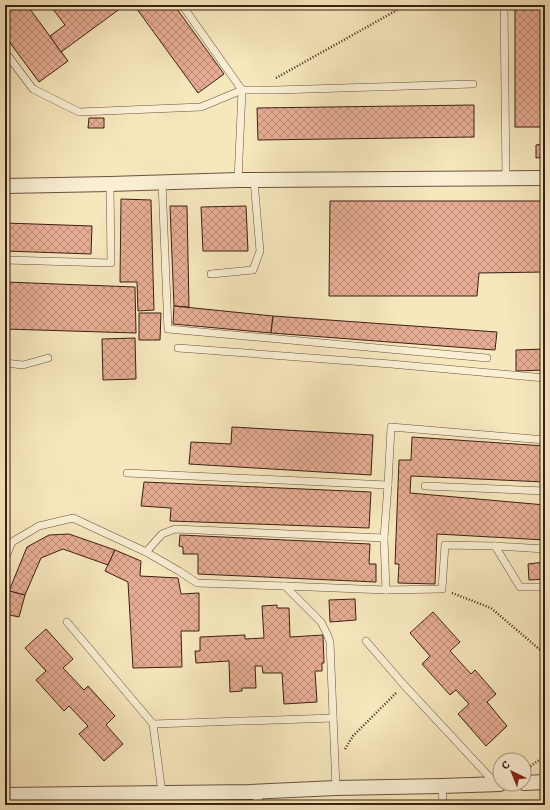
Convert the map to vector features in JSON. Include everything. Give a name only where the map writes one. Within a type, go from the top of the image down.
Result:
[{"type":"street","points":[[5,186],[238,180],[545,178]]},
{"type":"street","points":[[532,783],[545,782]]},
{"type":"street","points":[[5,795],[81,800],[162,793],[250,792],[336,788],[492,784]]},
{"type":"lane","points":[[182,5],[242,90],[238,180]]},
{"type":"lane","points":[[504,5],[506,178]]},
{"type":"lane","points":[[5,52],[33,89],[79,112],[201,107],[242,90],[473,84]]},
{"type":"lane","points":[[211,274],[253,270],[260,251],[254,180]]},
{"type":"lane","points":[[162,183],[168,329],[487,358]]},
{"type":"lane","points":[[5,260],[111,263],[110,184]]},
{"type":"lane","points":[[178,348],[391,364],[545,378]]},
{"type":"lane","points":[[5,364],[23,365],[48,358]]},
{"type":"lane","points":[[386,590],[384,538],[391,427],[545,440]]},
{"type":"lane","points":[[127,473],[388,485]]},
{"type":"lane","points":[[425,486],[545,491]]},
{"type":"lane","points":[[5,558],[12,542],[39,526],[73,518],[146,552],[179,571],[197,584],[386,590],[442,590],[446,545],[545,549]]},
{"type":"lane","points":[[146,552],[162,534],[175,529],[384,538]]},
{"type":"lane","points":[[495,546],[520,587],[545,587]]},
{"type":"lane","points":[[286,586],[321,622],[330,642],[336,788]]},
{"type":"lane","points":[[67,622],[153,724],[162,793]]},
{"type":"lane","points":[[366,641],[404,685],[492,778]]},
{"type":"lane","points":[[153,724],[333,718]]},
{"type":"lane","points":[[442,786],[443,805]]},
{"type":"lane","points":[[250,792],[263,805]]},
{"type":"path","points":[[276,90],[276,78],[406,5]]},
{"type":"path","points":[[442,590],[491,608],[545,654]]},
{"type":"path","points":[[353,736],[404,685]]},
{"type":"path","points":[[532,765],[545,756]]},
{"type":"building","points":[[5,5],[27,5],[68,61],[39,82],[5,36]]},
{"type":"building","points":[[50,5],[125,5],[61,52],[50,36],[65,25]]},
{"type":"building","points":[[134,5],[174,5],[224,74],[198,93]]},
{"type":"building","points":[[515,5],[544,5],[544,127],[515,127]]},
{"type":"building","points":[[544,5],[545,5],[545,104]]},
{"type":"building","points":[[474,105],[474,137],[258,140],[257,108]]},
{"type":"building","points":[[89,118],[104,118],[104,128],[88,128]]},
{"type":"building","points":[[545,144],[545,157],[536,158],[536,145]]},
{"type":"building","points":[[121,199],[151,200],[154,310],[138,311],[137,282],[120,282]]},
{"type":"building","points":[[330,201],[545,201],[545,272],[479,273],[477,296],[329,296]]},
{"type":"building","points":[[170,206],[187,206],[189,307],[174,306]]},
{"type":"building","points":[[246,206],[248,251],[203,251],[201,207]]},
{"type":"building","points":[[5,223],[92,226],[91,254],[5,251]]},
{"type":"building","points":[[5,282],[135,287],[136,333],[5,329]]},
{"type":"building","points":[[174,306],[273,316],[271,333],[173,324]]},
{"type":"building","points":[[139,313],[161,313],[160,340],[139,340]]},
{"type":"building","points":[[273,316],[497,332],[495,350],[271,333]]},
{"type":"building","points":[[135,338],[136,379],[103,380],[102,339]]},
{"type":"building","points":[[545,349],[545,370],[516,371],[516,350]]},
{"type":"building","points":[[232,427],[373,435],[371,475],[189,464],[191,442],[231,444]]},
{"type":"building","points":[[412,437],[545,446],[545,482],[411,476],[410,493],[545,505],[545,540],[437,534],[435,584],[398,583],[399,564],[395,564],[399,460],[411,460]]},
{"type":"building","points":[[144,482],[371,492],[369,528],[170,521],[171,508],[141,506]]},
{"type":"building","points":[[69,534],[115,550],[108,565],[63,549],[41,558],[25,595],[9,591],[27,547],[49,535]]},
{"type":"building","points":[[180,535],[370,544],[369,564],[376,564],[376,582],[198,574],[198,554],[183,554],[183,547],[179,546]]},
{"type":"building","points":[[115,550],[141,561],[140,576],[178,578],[181,594],[199,593],[199,631],[181,631],[182,667],[133,668],[128,582],[105,571]]},
{"type":"building","points":[[545,562],[545,579],[529,580],[528,564]]},
{"type":"building","points":[[5,590],[25,595],[19,617],[5,614]]},
{"type":"building","points":[[355,599],[356,620],[330,622],[329,600]]},
{"type":"building","points":[[277,605],[277,608],[289,608],[290,637],[323,635],[324,663],[322,663],[322,671],[315,671],[317,702],[284,704],[282,673],[263,673],[262,666],[255,666],[256,688],[242,688],[242,691],[230,692],[229,661],[196,663],[195,651],[200,651],[200,637],[245,635],[245,639],[264,638],[262,606]]},
{"type":"building","points":[[433,612],[460,642],[450,651],[471,674],[475,670],[496,694],[487,702],[507,726],[486,746],[458,714],[469,704],[456,690],[450,695],[422,664],[430,656],[410,633]]},
{"type":"building","points":[[46,629],[73,659],[63,668],[84,690],[88,686],[115,716],[106,725],[123,744],[104,761],[79,734],[88,726],[69,706],[64,711],[36,680],[46,671],[25,648]]}]
